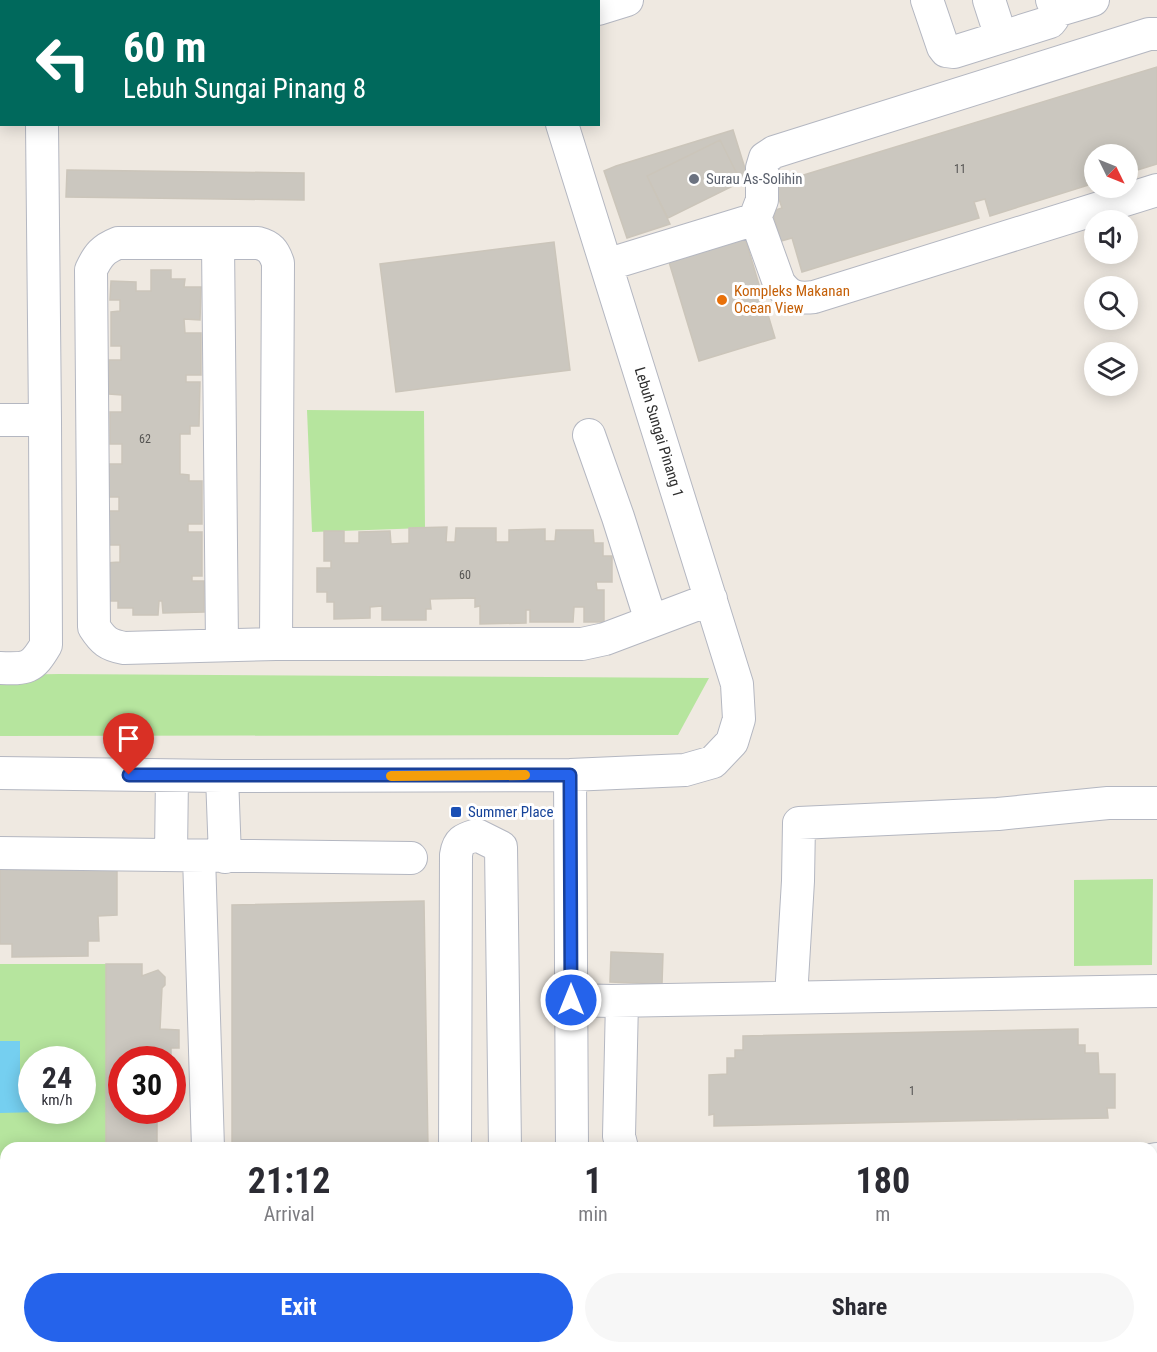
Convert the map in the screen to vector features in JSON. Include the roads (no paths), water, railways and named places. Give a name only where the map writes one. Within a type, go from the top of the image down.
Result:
[{"type":"street","points":[[600,8],[627,0]]},
{"type":"street","points":[[927,0],[943,47],[946,51],[954,52],[1050,22],[1055,16],[1054,6],[1093,0]]},
{"type":"street","points":[[989,0],[1001,37]]},
{"type":"street","points":[[1157,34],[1149,34],[774,152],[765,158],[762,168],[762,200],[756,219],[779,283],[785,292],[794,297],[804,298],[814,297],[1157,190]]},
{"type":"street","points":[[0,668],[23,669],[36,661],[46,645],[42,126]]},
{"type":"street","name":"Lebuh Sungai Pinang 1","points":[[563,126],[737,684],[739,719],[732,742],[713,762],[685,770],[570,775]]},
{"type":"street","points":[[606,265],[756,219]]},
{"type":"street","points":[[276,644],[278,262],[274,252],[258,243],[118,243],[107,247],[96,258],[91,270],[94,627],[100,637],[111,645],[124,648],[276,644],[582,644],[605,639],[711,599]]},
{"type":"street","points":[[218,243],[222,645]]},
{"type":"street","points":[[0,420],[45,420]]},
{"type":"street","points":[[589,435],[651,621]]},
{"type":"street","points":[[0,774],[570,775],[572,1142]]},
{"type":"street","points":[[172,776],[199,856],[208,1142]]},
{"type":"street","points":[[199,856],[222,776]]},
{"type":"street","points":[[791,997],[799,823],[998,814],[1108,803],[1157,802]]},
{"type":"street","points":[[455,1142],[456,855],[457,846],[464,839],[477,835],[501,847],[505,1142]]},
{"type":"street","points":[[0,853],[411,858]]},
{"type":"street","points":[[571,1000],[1157,991]]},
{"type":"street","points":[[620,1142],[622,1001]]},
{"type":"water","points":[[0,1041],[20,1041],[20,1046],[18,1046],[18,1113],[0,1113]]},
{"type":"place","name":"Surau As-Solihin","points":[[694,179]]},
{"type":"place","name":"Kompleks Makanan Ocean View","points":[[722,300]]},
{"type":"place","name":"Summer Place","points":[[456,812]]}]
